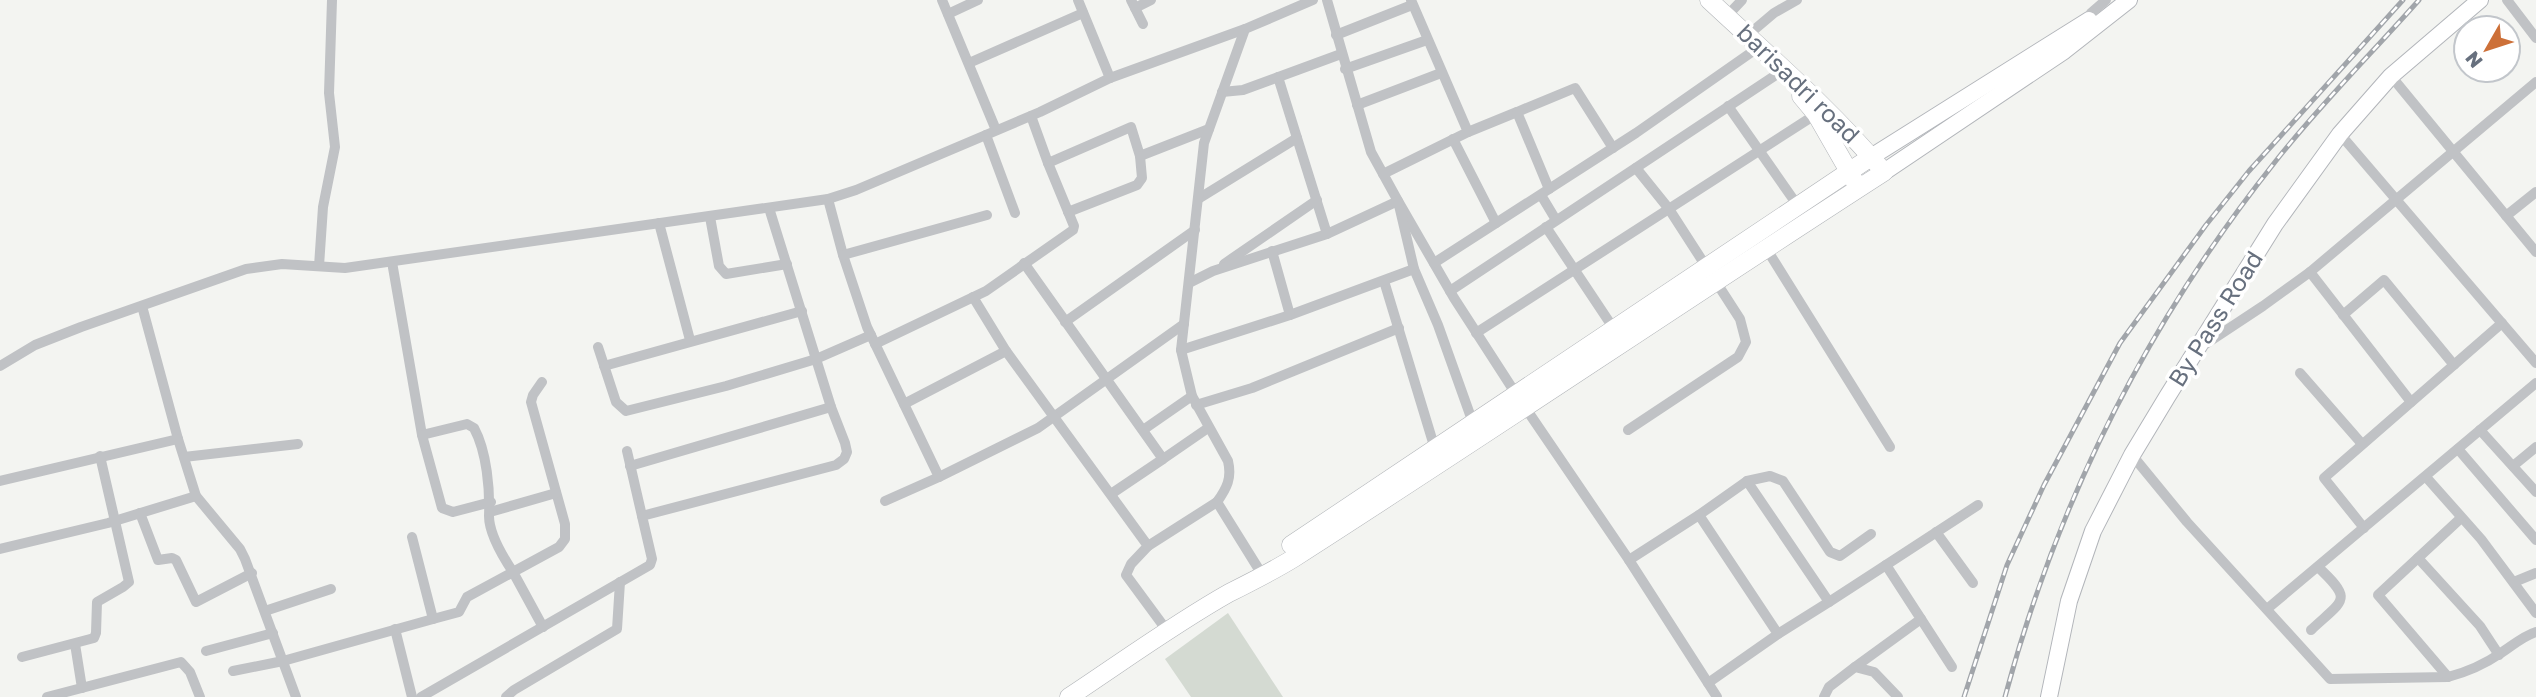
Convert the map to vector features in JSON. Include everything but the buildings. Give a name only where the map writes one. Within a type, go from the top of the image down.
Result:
[{"type":"main road","name":"barisadri road","points":[[1699,0],[1754,44]]},
{"type":"main road","name":"barisadri road","points":[[1709,0],[1884,172]]},
{"type":"main road","name":"barisadri road","points":[[1782,72],[1802,97],[1821,111]]},
{"type":"main road","points":[[1821,111],[1859,188]]},
{"type":"main road","points":[[1069,697],[1710,274],[1798,206],[1871,157]]},
{"type":"main road","points":[[1261,572],[1473,423],[1521,401],[1614,329],[1710,274],[1766,248],[1884,172]]},
{"type":"street","points":[[319,266],[323,207],[335,148],[329,93],[332,0]]},
{"type":"street","points":[[942,0],[968,64],[1015,213]]},
{"type":"street","points":[[948,13],[978,0]]},
{"type":"street","points":[[1078,0],[1110,78]]},
{"type":"street","points":[[1143,24],[1133,4],[1152,0]]},
{"type":"street","points":[[0,366],[35,345],[246,269],[282,264],[345,268],[828,200],[1031,116],[1110,78],[1244,29],[1295,3],[1314,0]]},
{"type":"street","points":[[1327,0],[1371,152],[1398,201],[1476,332],[1717,697]]},
{"type":"street","points":[[1727,16],[1742,0]]},
{"type":"street","points":[[1434,263],[1613,148],[1754,44],[1774,13],[1797,0]]},
{"type":"street","points":[[2085,23],[2106,0]]},
{"type":"street","points":[[1884,172],[2085,23],[2127,0]]},
{"type":"street","points":[[1871,157],[2010,78],[2064,51],[2127,0]]},
{"type":"street","points":[[2104,19],[2118,14],[2140,0]]},
{"type":"street","name":"By Pass Road","points":[[2049,697],[2069,601],[2093,531],[2132,455],[2197,349],[2275,224],[2340,134],[2391,76],[2480,0]]},
{"type":"street","points":[[2507,0],[2536,38]]},
{"type":"street","points":[[1336,34],[1411,2],[1468,132]]},
{"type":"street","points":[[968,64],[1083,13]]},
{"type":"street","points":[[1168,632],[1126,575],[1131,564],[1149,546],[1217,502],[1225,491],[1231,472],[1228,461],[1194,400],[1181,350],[1204,143],[1244,29]]},
{"type":"street","points":[[1345,69],[1427,40]]},
{"type":"street","points":[[1222,92],[1243,90],[1342,54]]},
{"type":"street","points":[[1450,291],[1782,72]]},
{"type":"street","points":[[1357,105],[1441,73]]},
{"type":"street","points":[[2391,76],[2536,252]]},
{"type":"street","points":[[1278,77],[1327,234]]},
{"type":"street","points":[[2197,349],[2310,272],[2536,82]]},
{"type":"street","points":[[1383,174],[1468,132],[1575,88],[1613,148]]},
{"type":"street","points":[[1728,106],[1798,206]]},
{"type":"street","points":[[1476,332],[1821,111]]},
{"type":"street","points":[[1517,112],[1556,220]]},
{"type":"street","points":[[598,347],[616,402],[626,411],[726,386],[816,359],[873,339],[986,291],[1073,230],[1031,116]]},
{"type":"street","points":[[1048,163],[1131,127],[1140,156],[1142,178],[1137,185],[1068,212]]},
{"type":"street","points":[[1140,156],[1209,129]]},
{"type":"street","points":[[2340,134],[2536,363]]},
{"type":"street","points":[[1198,199],[1297,138]]},
{"type":"street","points":[[1453,139],[1496,223]]},
{"type":"street","points":[[1628,430],[1738,357],[1744,350],[1746,336],[1740,319],[1669,209],[1636,168]]},
{"type":"street","points":[[2506,216],[2536,192]]},
{"type":"street","points":[[828,200],[843,255],[873,339],[939,478]]},
{"type":"street","points":[[1189,283],[1213,271],[1317,200]]},
{"type":"street","points":[[1213,271],[1327,234],[1398,201]]},
{"type":"street","points":[[1398,201],[1415,269],[1438,324],[1473,423]]},
{"type":"street","points":[[642,516],[840,463],[847,452],[769,208]]},
{"type":"street","points":[[843,255],[987,215]]},
{"type":"street","points":[[710,216],[719,266],[726,274],[787,264]]},
{"type":"street","points":[[659,223],[690,341]]},
{"type":"street","points":[[1546,227],[1614,329]]},
{"type":"street","points":[[1065,322],[1195,230]]},
{"type":"street","points":[[1766,248],[1890,447]]},
{"type":"street","points":[[1272,251],[1290,315]]},
{"type":"street","points":[[392,262],[422,435],[442,508],[453,512],[556,493]]},
{"type":"street","points":[[1024,263],[1163,459]]},
{"type":"street","points":[[1181,350],[1290,315],[1415,269]]},
{"type":"street","points":[[2310,272],[2411,402]]},
{"type":"street","points":[[2343,315],[2384,280],[2454,365]]},
{"type":"street","points":[[1384,281],[1436,449]]},
{"type":"street","points":[[973,297],[1006,351],[1149,546]]},
{"type":"street","points":[[142,306],[178,439],[197,496],[240,549],[252,573],[283,661],[292,697]]},
{"type":"street","points":[[604,366],[802,311]]},
{"type":"street","points":[[2364,528],[2324,478],[2502,323]]},
{"type":"street","points":[[885,501],[939,478],[1038,428],[1184,324]]},
{"type":"street","points":[[1143,430],[1194,400],[1252,388],[1399,328]]},
{"type":"street","points":[[904,404],[1006,351]]},
{"type":"street","points":[[2300,373],[2362,444]]},
{"type":"street","points":[[233,671],[283,661],[459,612],[467,597],[563,544],[565,524],[531,402],[542,382]]},
{"type":"street","points":[[2267,609],[2536,383]]},
{"type":"street","points":[[630,466],[831,407]]},
{"type":"street","points":[[422,435],[467,424],[472,425],[477,432],[494,533],[543,627]]},
{"type":"street","points":[[1111,494],[1208,428]]},
{"type":"street","points":[[2480,430],[2536,492]]},
{"type":"street","points":[[0,481],[178,439]]},
{"type":"street","points":[[184,457],[298,444]]},
{"type":"street","points":[[2513,466],[2536,447]]},
{"type":"street","points":[[2458,449],[2536,540]]},
{"type":"street","points":[[421,697],[652,561],[627,451]]},
{"type":"street","points":[[2132,455],[2187,522],[2330,679],[2448,677],[2467,672],[2536,632]]},
{"type":"street","points":[[22,657],[94,638],[97,602],[129,582],[100,457]]},
{"type":"street","points":[[1629,560],[1747,481],[1770,475],[1783,481],[1834,555],[1840,556],[1871,534]]},
{"type":"street","points":[[2426,477],[2481,539],[2536,613]]},
{"type":"street","points":[[1747,481],[1829,602]]},
{"type":"street","points":[[0,549],[115,521],[197,496]]},
{"type":"street","points":[[1217,502],[1261,572]]},
{"type":"street","points":[[1708,683],[1778,634],[1978,505]]},
{"type":"street","points":[[140,513],[158,560],[176,560],[196,602],[252,573]]},
{"type":"street","points":[[1699,514],[1778,634]]},
{"type":"street","points":[[2448,677],[2378,595],[2461,518]]},
{"type":"street","points":[[1936,532],[1973,583]]},
{"type":"street","points":[[412,537],[433,618]]},
{"type":"street","points":[[2418,558],[2480,626],[2499,655]]},
{"type":"street","points":[[1886,565],[1952,667]]},
{"type":"street","points":[[2311,630],[2339,603],[2342,596],[2338,585],[2318,566]]},
{"type":"street","points":[[2514,582],[2536,573]]},
{"type":"street","points":[[506,697],[617,629],[620,582]]},
{"type":"street","points":[[265,611],[331,589]]},
{"type":"street","points":[[1824,697],[1838,679],[1921,619]]},
{"type":"street","points":[[396,629],[412,697]]},
{"type":"street","points":[[206,651],[273,633]]},
{"type":"street","points":[[75,644],[82,688]]},
{"type":"street","points":[[47,697],[181,662],[190,672],[200,697]]},
{"type":"street","points":[[1855,667],[1874,672],[1898,697]]},
{"type":"shaded area","points":[[1228,613],[1283,697],[1191,697],[1165,659]]},
{"type":"railway","points":[[1964,697],[2007,565],[2044,485],[2120,343],[2249,171],[2403,0]]},
{"type":"railway","points":[[2005,697],[2027,624],[2080,483],[2147,350],[2186,286],[2275,162],[2327,100],[2419,0]]}]
